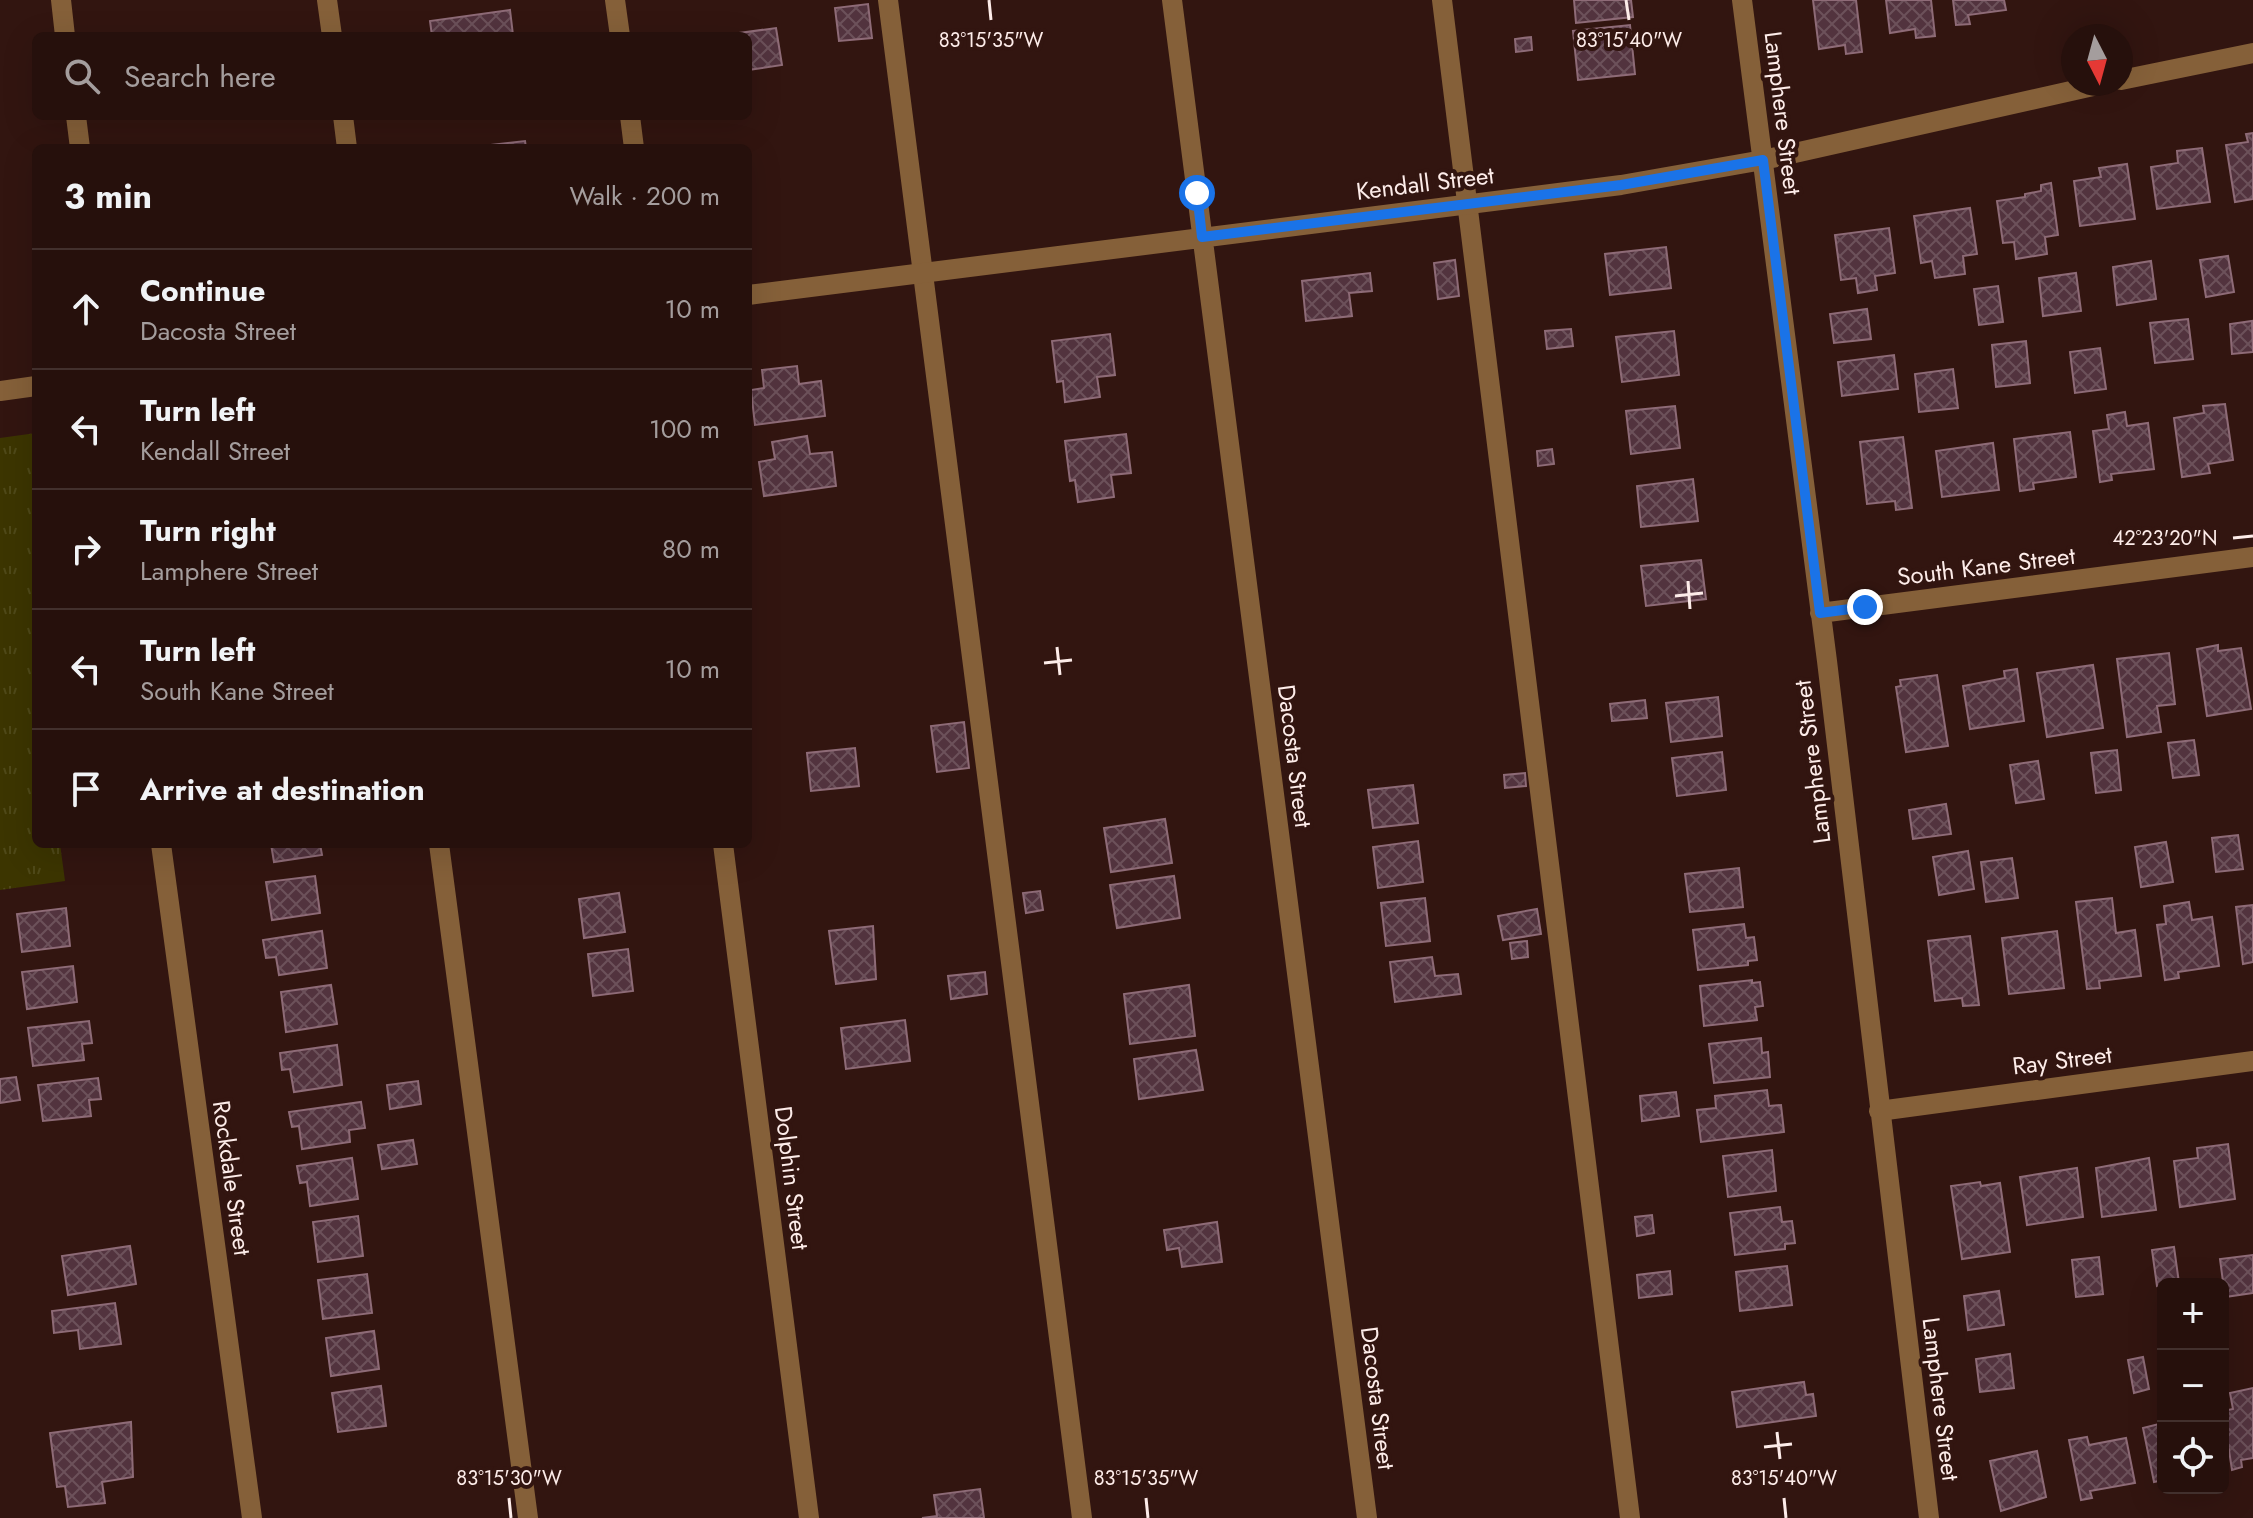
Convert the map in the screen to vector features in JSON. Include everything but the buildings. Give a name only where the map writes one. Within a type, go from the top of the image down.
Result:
[{"type":"street","points":[[61,0],[65,32]]},
{"type":"street","points":[[327,0],[331,32]]},
{"type":"street","points":[[615,0],[619,32]]},
{"type":"street","points":[[888,0],[1082,1518]]},
{"type":"street","name":"Dacosta Street","points":[[1172,0],[1367,1518]]},
{"type":"street","points":[[1442,0],[1630,1518]]},
{"type":"street","name":"Lamphere Street","points":[[1742,0],[1820,613],[1929,1518]]},
{"type":"street","points":[[2133,78],[2253,53]]},
{"type":"street","name":"Kendall Street","points":[[752,294],[1621,185],[1763,160],[2061,93]]},
{"type":"street","points":[[76,120],[80,144]]},
{"type":"street","points":[[344,120],[346,144]]},
{"type":"street","points":[[630,120],[634,144]]},
{"type":"street","points":[[0,391],[32,387]]},
{"type":"street","name":"South Kane Street","points":[[1820,613],[2253,557]]},
{"type":"street","name":"Rockdale Street","points":[[162,848],[252,1518]]},
{"type":"street","points":[[440,848],[528,1518]]},
{"type":"street","name":"Dolphin Street","points":[[724,848],[809,1518]]},
{"type":"street","name":"Ray Street","points":[[1879,1111],[2253,1061]]},
{"type":"green space","points":[[32,434],[32,848],[61,848],[65,881],[0,890],[0,438]]},
{"type":"route","points":[[1197,193],[1202,237],[1621,185],[1763,160],[1820,613],[1865,607]]}]
